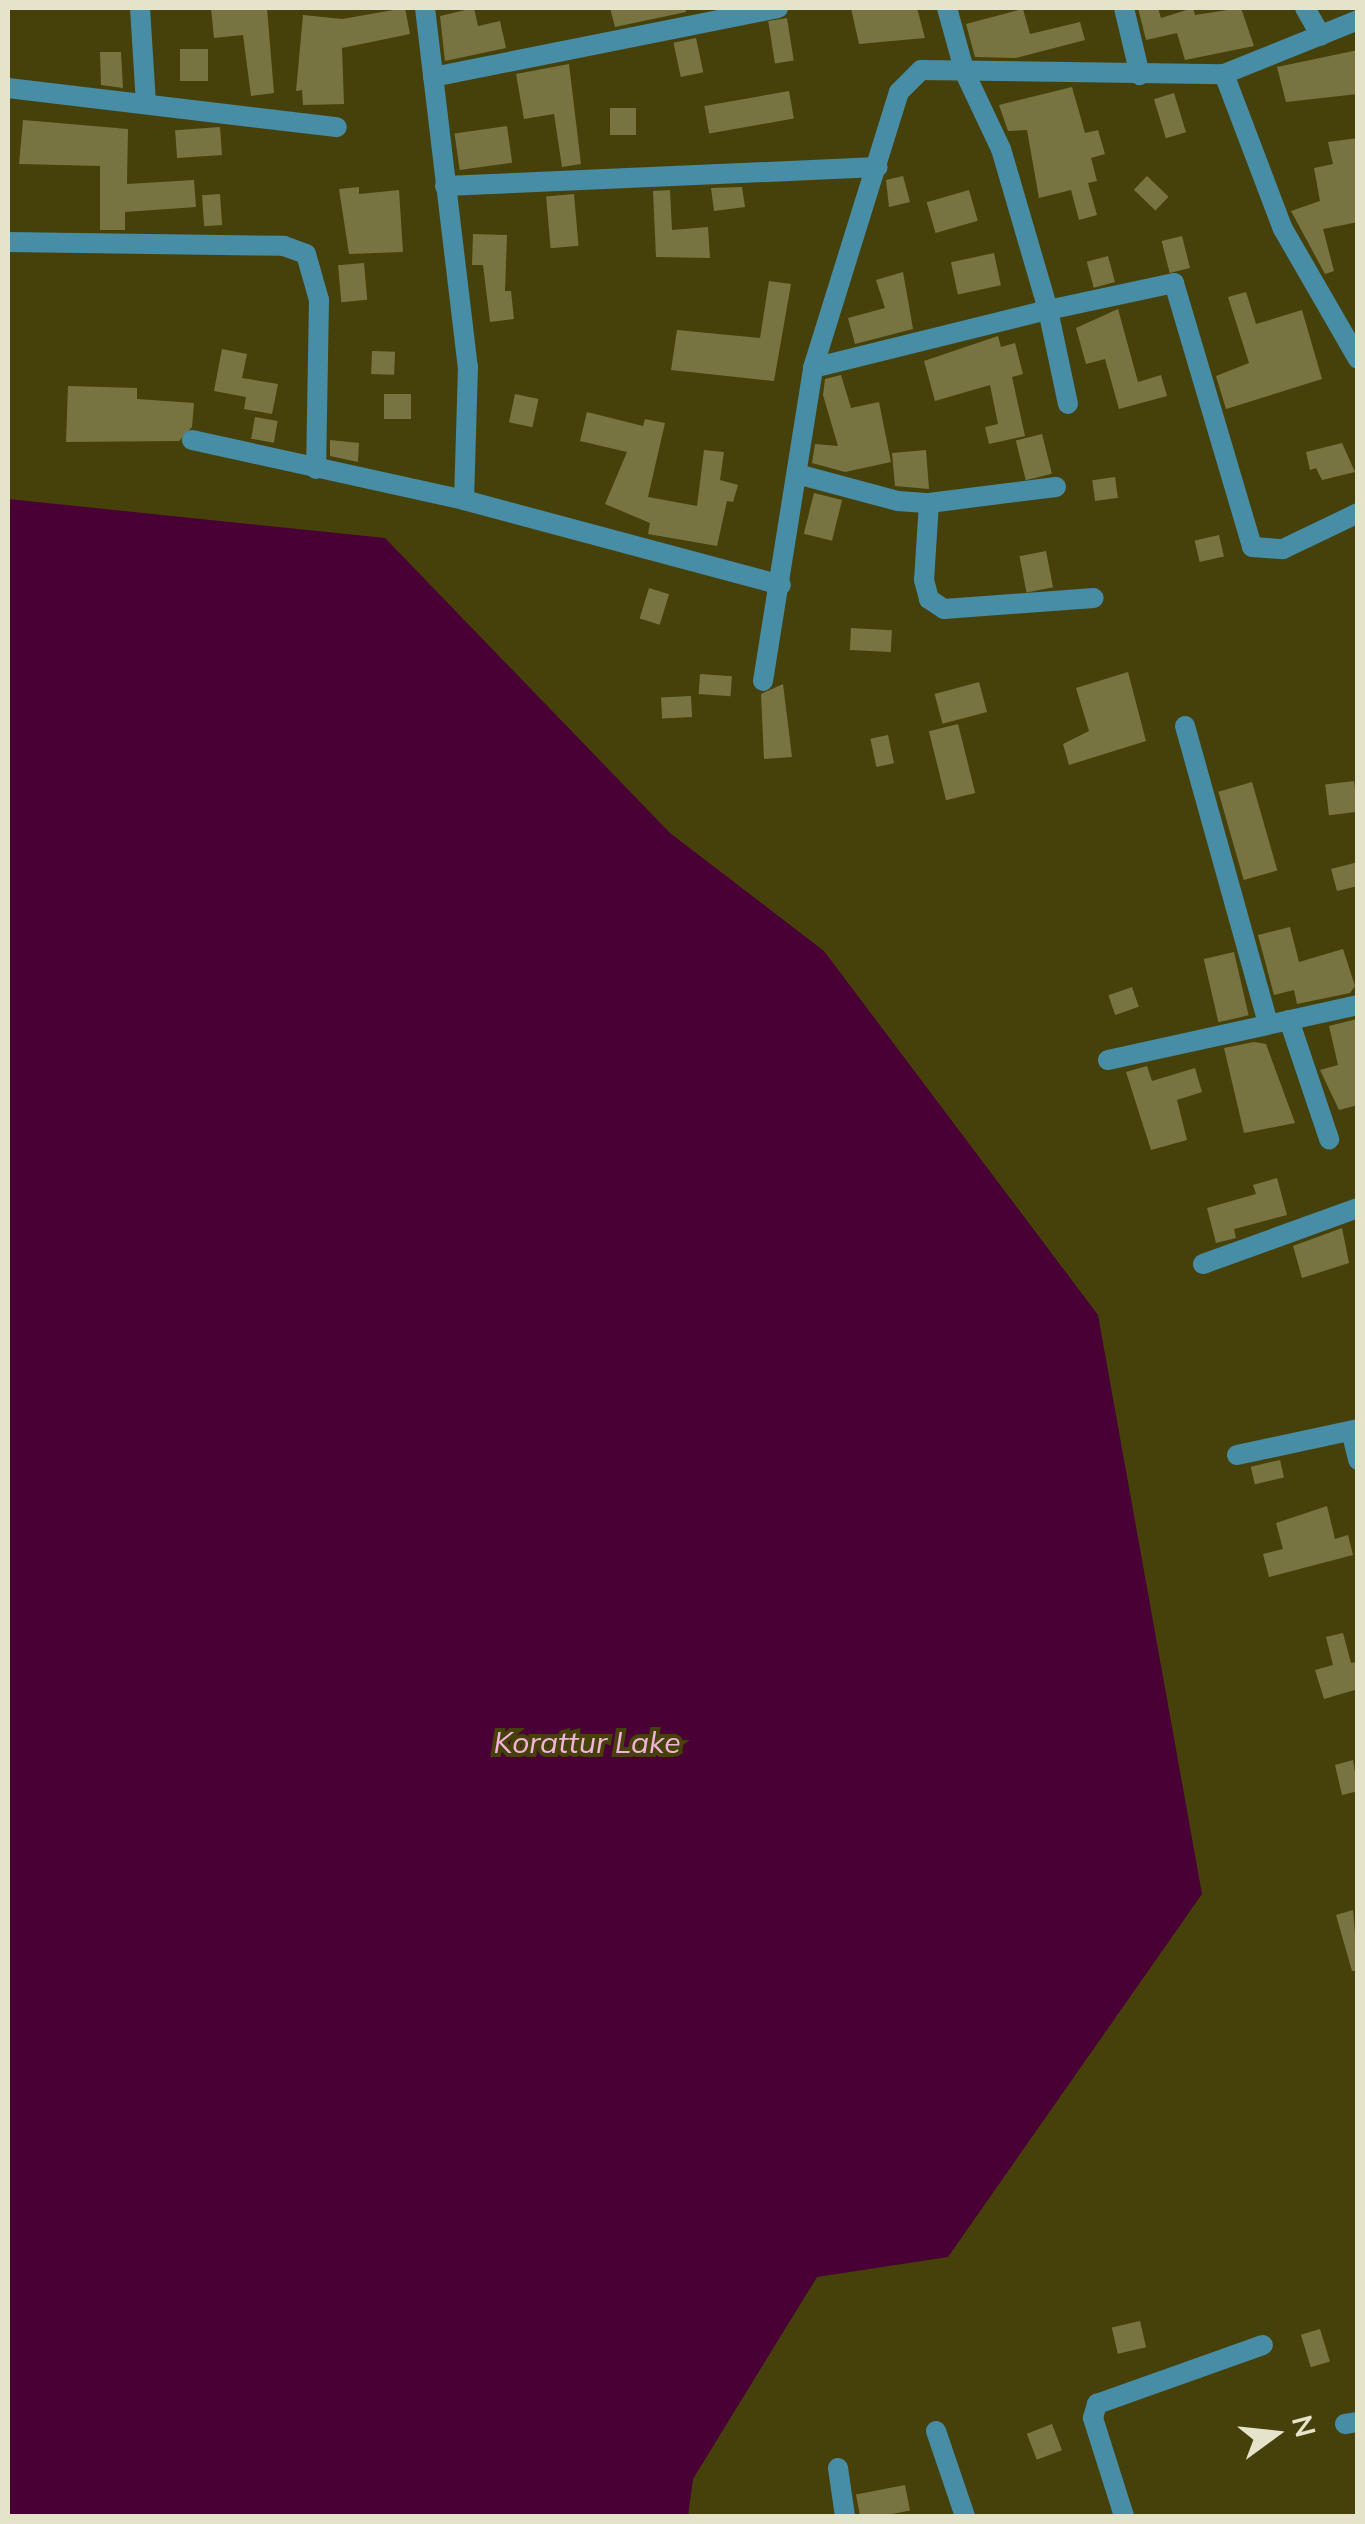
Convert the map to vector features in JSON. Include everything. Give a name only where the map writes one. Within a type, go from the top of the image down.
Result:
[{"type":"street","points":[[425,8],[468,366],[464,500]]},
{"type":"street","points":[[433,76],[778,8]]},
{"type":"street","points":[[947,8],[965,73],[1000,149],[1048,310],[1068,404]]},
{"type":"street","points":[[1124,8],[1140,74]]},
{"type":"street","points":[[1305,8],[1321,36]]},
{"type":"street","points":[[140,12],[146,104]]},
{"type":"street","points":[[763,681],[813,368],[878,167],[887,116],[900,92],[920,70],[1224,74],[1358,20]]},
{"type":"street","points":[[1224,74],[1282,230],[1358,359]]},
{"type":"street","points":[[8,88],[337,126]]},
{"type":"street","points":[[445,186],[878,167]]},
{"type":"street","points":[[8,242],[284,246],[306,254],[319,300],[316,469]]},
{"type":"street","points":[[813,368],[1174,283],[1252,548],[1283,549],[1358,513]]},
{"type":"street","points":[[192,440],[464,500],[781,585]]},
{"type":"street","points":[[797,474],[929,503],[1056,487]]},
{"type":"street","points":[[929,503],[924,580],[929,599],[944,608],[1094,598]]},
{"type":"street","points":[[1185,726],[1278,1022],[1329,1139]]},
{"type":"street","points":[[1108,1060],[1358,1004]]},
{"type":"street","points":[[1203,1264],[1358,1208]]},
{"type":"street","points":[[1238,1455],[1354,1430],[1358,1460]]},
{"type":"street","points":[[1124,2516],[1093,2418],[1097,2404],[1263,2344]]},
{"type":"street","points":[[936,2431],[965,2516]]},
{"type":"street","points":[[838,2468],[846,2516]]},
{"type":"water","name":"Korattur Lake","points":[[8,499],[385,538],[670,833],[824,951],[1098,1315],[1202,1894],[948,2257],[817,2277],[693,2479],[688,2516],[8,2516]]},
{"type":"building","points":[[211,8],[267,8],[274,93],[251,96],[243,35],[214,38]]},
{"type":"building","points":[[405,8],[410,34],[342,48],[344,104],[303,105],[302,90],[296,91],[303,15],[342,19]]},
{"type":"building","points":[[474,8],[478,26],[500,21],[506,48],[445,61],[440,16]]},
{"type":"building","points":[[610,8],[685,8],[686,12],[615,27]]},
{"type":"building","points":[[851,8],[917,8],[925,38],[859,44]]},
{"type":"building","points":[[1138,8],[1158,8],[1161,18],[1193,8],[1195,15],[1241,8],[1254,46],[1185,60],[1177,33],[1146,40]]},
{"type":"building","points":[[1023,9],[1030,34],[1080,22],[1085,40],[1016,58],[975,57],[966,24]]},
{"type":"building","points":[[787,18],[794,60],[775,63],[768,21]]},
{"type":"building","points":[[696,38],[703,72],[681,77],[674,43]]},
{"type":"building","points":[[180,49],[208,49],[208,81],[180,81]]},
{"type":"building","points":[[1358,50],[1358,94],[1286,102],[1277,67]]},
{"type":"building","points":[[100,52],[121,52],[123,88],[101,85]]},
{"type":"building","points":[[569,64],[581,164],[562,167],[554,114],[524,119],[516,74]]},
{"type":"building","points":[[1072,87],[1085,133],[1098,130],[1105,154],[1091,158],[1097,181],[1088,183],[1097,215],[1079,220],[1071,190],[1039,198],[1027,130],[1008,131],[999,105]]},
{"type":"building","points":[[789,91],[794,119],[709,134],[704,106]]},
{"type":"building","points":[[1174,93],[1186,132],[1166,138],[1154,99]]},
{"type":"building","points":[[610,108],[636,108],[636,135],[610,135]]},
{"type":"building","points":[[23,120],[128,129],[127,184],[194,180],[196,207],[125,212],[125,230],[100,230],[100,166],[19,164]]},
{"type":"building","points":[[507,126],[512,163],[460,170],[455,133]]},
{"type":"building","points":[[220,127],[222,155],[177,158],[175,130]]},
{"type":"building","points":[[1358,138],[1358,222],[1323,229],[1334,271],[1325,274],[1291,211],[1320,201],[1314,168],[1333,164],[1328,142]]},
{"type":"building","points":[[903,176],[910,202],[889,207],[886,180]]},
{"type":"building","points":[[1147,176],[1169,197],[1155,211],[1134,190]]},
{"type":"building","points":[[359,187],[359,194],[399,190],[403,252],[349,254],[339,189]]},
{"type":"building","points":[[742,187],[745,207],[714,211],[711,188]]},
{"type":"building","points":[[670,190],[672,230],[708,227],[710,258],[656,257],[653,191]]},
{"type":"building","points":[[969,190],[978,221],[936,233],[927,202]]},
{"type":"building","points":[[220,194],[222,225],[204,226],[202,195]]},
{"type":"building","points":[[574,194],[579,246],[551,248],[546,196]]},
{"type":"building","points":[[473,234],[507,235],[505,291],[511,291],[514,319],[490,322],[483,265],[472,265]]},
{"type":"building","points":[[1182,236],[1190,268],[1170,273],[1162,241]]},
{"type":"building","points":[[994,253],[1001,285],[958,294],[951,262]]},
{"type":"building","points":[[1108,256],[1115,282],[1094,288],[1087,262]]},
{"type":"building","points":[[364,263],[367,300],[341,302],[338,265]]},
{"type":"building","points":[[903,272],[913,329],[855,344],[848,318],[885,308],[876,280]]},
{"type":"building","points":[[769,281],[791,284],[774,381],[671,370],[677,330],[760,338]]},
{"type":"building","points":[[1246,292],[1256,324],[1302,310],[1322,379],[1226,409],[1216,376],[1249,363],[1228,297]]},
{"type":"building","points":[[1118,309],[1138,382],[1161,375],[1167,396],[1119,409],[1105,359],[1086,364],[1076,328]]},
{"type":"building","points":[[998,336],[1001,347],[1015,343],[1023,374],[1012,377],[1025,436],[989,444],[985,427],[998,424],[990,385],[935,401],[924,361]]},
{"type":"building","points":[[222,349],[247,354],[242,378],[278,384],[272,414],[244,409],[246,397],[214,391]]},
{"type":"building","points":[[372,351],[395,352],[394,375],[371,374]]},
{"type":"building","points":[[841,375],[851,408],[879,402],[891,462],[845,472],[812,463],[815,444],[838,446],[823,395],[825,379]]},
{"type":"building","points":[[68,386],[137,388],[137,399],[194,403],[192,427],[179,441],[66,442]]},
{"type":"building","points":[[384,394],[411,394],[411,419],[384,419]]},
{"type":"building","points":[[515,394],[538,399],[532,427],[509,422]]},
{"type":"building","points":[[587,412],[643,426],[645,419],[665,423],[648,497],[697,506],[704,450],[724,452],[720,480],[738,485],[733,502],[727,501],[717,546],[648,534],[650,523],[605,504],[627,452],[580,441]]},
{"type":"building","points":[[255,417],[278,421],[274,443],[251,439]]},
{"type":"building","points":[[1042,434],[1052,474],[1026,480],[1016,441]]},
{"type":"building","points":[[330,440],[359,443],[358,462],[330,456]]},
{"type":"building","points":[[1342,443],[1355,472],[1322,480],[1316,468],[1310,470],[1306,452]]},
{"type":"building","points":[[926,450],[929,489],[895,486],[892,453]]},
{"type":"building","points":[[1115,477],[1118,498],[1095,501],[1092,480]]},
{"type":"building","points":[[814,493],[842,500],[832,541],[804,534]]},
{"type":"building","points":[[1219,535],[1224,556],[1200,562],[1195,541]]},
{"type":"building","points":[[1046,551],[1053,587],[1027,592],[1019,556]]},
{"type":"building","points":[[649,588],[669,594],[660,625],[640,619]]},
{"type":"building","points":[[851,628],[892,630],[891,652],[850,650]]},
{"type":"building","points":[[1128,672],[1146,741],[1069,765],[1063,744],[1089,731],[1076,688]]},
{"type":"building","points":[[700,674],[732,676],[731,696],[699,694]]},
{"type":"building","points":[[979,682],[987,712],[943,724],[935,694]]},
{"type":"building","points":[[783,684],[792,757],[764,759],[761,694]]},
{"type":"building","points":[[691,696],[692,717],[662,719],[661,698]]},
{"type":"building","points":[[958,724],[975,793],[946,800],[929,731]]},
{"type":"building","points":[[888,735],[894,763],[876,767],[870,739]]},
{"type":"building","points":[[1354,781],[1358,812],[1329,815],[1325,785]]},
{"type":"building","points":[[1252,782],[1277,870],[1244,880],[1218,792]]},
{"type":"building","points":[[1358,862],[1358,886],[1337,891],[1331,869]]},
{"type":"building","points":[[1290,927],[1299,962],[1343,949],[1355,986],[1350,993],[1297,1004],[1294,990],[1274,995],[1258,935]]},
{"type":"building","points":[[1234,952],[1249,1015],[1218,1022],[1204,959]]},
{"type":"building","points":[[1132,987],[1139,1007],[1115,1015],[1108,995]]},
{"type":"building","points":[[1357,1019],[1358,1105],[1339,1110],[1320,1070],[1338,1065],[1329,1026]]},
{"type":"building","points":[[1254,1042],[1266,1044],[1295,1123],[1244,1133],[1224,1048]]},
{"type":"building","points":[[1147,1066],[1152,1081],[1195,1068],[1202,1092],[1177,1100],[1187,1140],[1151,1150],[1126,1072]]},
{"type":"building","points":[[1277,1178],[1287,1215],[1234,1229],[1236,1238],[1216,1243],[1207,1208],[1256,1194],[1253,1185]]},
{"type":"building","points":[[1342,1228],[1349,1263],[1302,1278],[1293,1246]]},
{"type":"building","points":[[1280,1460],[1284,1478],[1255,1484],[1251,1467]]},
{"type":"building","points":[[1327,1506],[1335,1539],[1348,1535],[1353,1555],[1269,1577],[1263,1554],[1283,1549],[1276,1523]]},
{"type":"building","points":[[1343,1633],[1351,1663],[1358,1662],[1358,1689],[1324,1699],[1315,1670],[1333,1665],[1326,1637]]},
{"type":"building","points":[[1353,1760],[1358,1791],[1342,1795],[1335,1765]]},
{"type":"building","points":[[1353,1910],[1358,1971],[1352,1971],[1336,1915]]},
{"type":"building","points":[[1140,2321],[1146,2347],[1118,2354],[1112,2328]]},
{"type":"building","points":[[1320,2329],[1330,2362],[1311,2367],[1301,2335]]},
{"type":"building","points":[[1052,2424],[1062,2450],[1037,2460],[1027,2434]]},
{"type":"building","points":[[905,2485],[910,2511],[860,2516],[856,2495]]}]
